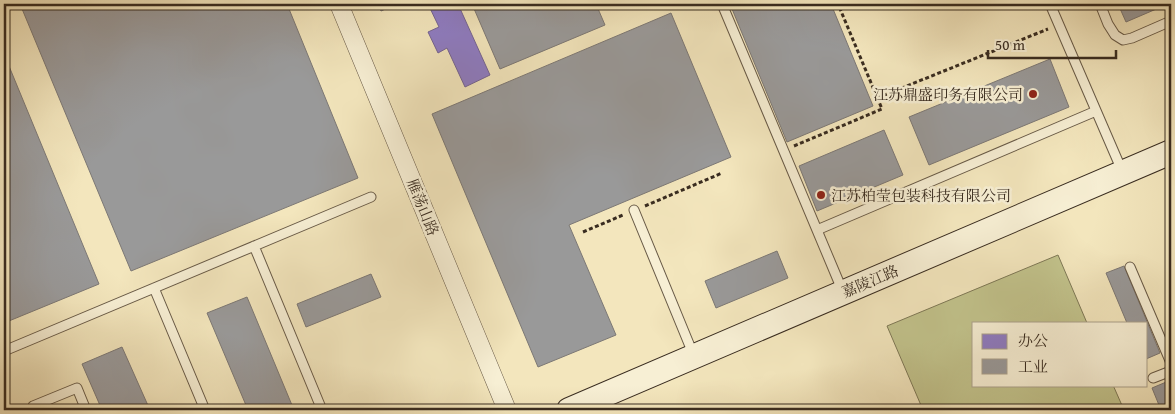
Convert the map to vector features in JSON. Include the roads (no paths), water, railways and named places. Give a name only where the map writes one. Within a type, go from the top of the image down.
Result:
[{"type":"street","name":"雁荡山路","points":[[338,4],[507,410]]},
{"type":"street","name":"嘉陵江路","points":[[569,410],[1171,152]]},
{"type":"lane","points":[[722,4],[843,293]]},
{"type":"lane","points":[[1050,4],[1123,173]]},
{"type":"lane","points":[[1100,4],[1108,24],[1115,35],[1123,40],[1171,21]]},
{"type":"lane","points":[[817,230],[1096,111]]},
{"type":"lane","points":[[4,351],[371,197]]},
{"type":"lane","points":[[634,210],[694,356]]},
{"type":"lane","points":[[254,246],[322,410]]},
{"type":"lane","points":[[1130,267],[1171,363]]},
{"type":"lane","points":[[154,288],[206,410]]},
{"type":"lane","points":[[1153,378],[1171,371]]},
{"type":"lane","points":[[35,410],[33,406],[77,388],[86,410]]},
{"type":"place","name":"江苏鼎盛印务有限公司","points":[[1033,94]]},
{"type":"place","name":"江苏柏莹包装科技有限公司","points":[[821,195]]}]
